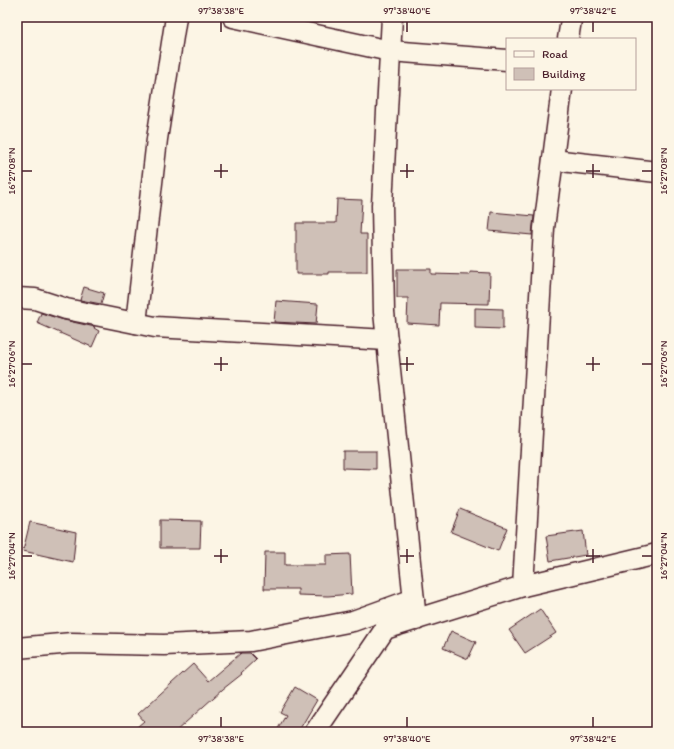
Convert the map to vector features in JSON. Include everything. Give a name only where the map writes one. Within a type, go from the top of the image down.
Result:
[{"type":"street","points":[[136,323],[157,139],[176,17]]},
{"type":"street","points":[[233,17],[390,51],[506,60]]},
{"type":"street","points":[[392,17],[382,205],[384,312],[416,620]]},
{"type":"street","points":[[523,586],[544,228],[562,90]]},
{"type":"street","points":[[553,160],[657,172]]},
{"type":"street","points":[[17,298],[35,300],[66,309],[155,327],[387,340]]},
{"type":"street","points":[[315,732],[385,630],[523,586],[657,554]]},
{"type":"street","points":[[17,648],[72,643],[164,645],[251,641],[354,621],[414,599]]},
{"type":"building","points":[[337,199],[362,200],[360,234],[367,234],[367,272],[296,274],[296,223],[336,223]]},
{"type":"building","points":[[491,212],[534,216],[532,235],[489,231]]},
{"type":"building","points":[[397,269],[431,269],[431,274],[470,275],[470,272],[490,273],[489,304],[440,303],[439,325],[407,323],[408,298],[397,298]]},
{"type":"building","points":[[84,287],[104,293],[101,304],[80,300]]},
{"type":"building","points":[[276,301],[318,304],[316,324],[274,322]]},
{"type":"building","points":[[475,308],[503,309],[503,329],[475,328]]},
{"type":"building","points":[[41,313],[95,327],[94,328],[99,331],[92,347],[37,323]]},
{"type":"building","points":[[343,451],[376,451],[376,469],[343,468]]},
{"type":"building","points":[[460,509],[507,528],[498,551],[451,532]]},
{"type":"building","points":[[160,520],[201,521],[200,548],[160,548]]},
{"type":"building","points":[[30,522],[76,532],[73,562],[23,551]]},
{"type":"building","points":[[583,531],[586,555],[550,561],[546,536]]},
{"type":"building","points":[[265,552],[285,552],[285,565],[326,565],[326,555],[350,554],[352,594],[328,596],[298,595],[298,589],[264,589]]},
{"type":"building","points":[[540,609],[556,633],[525,653],[509,630]]},
{"type":"building","points":[[451,631],[476,642],[468,659],[443,648]]},
{"type":"building","points":[[241,653],[250,653],[256,659],[241,673],[242,674],[175,732],[131,732],[144,721],[138,714],[193,664],[208,681]]},
{"type":"building","points":[[295,687],[317,700],[298,732],[276,732],[286,715],[280,712]]}]
